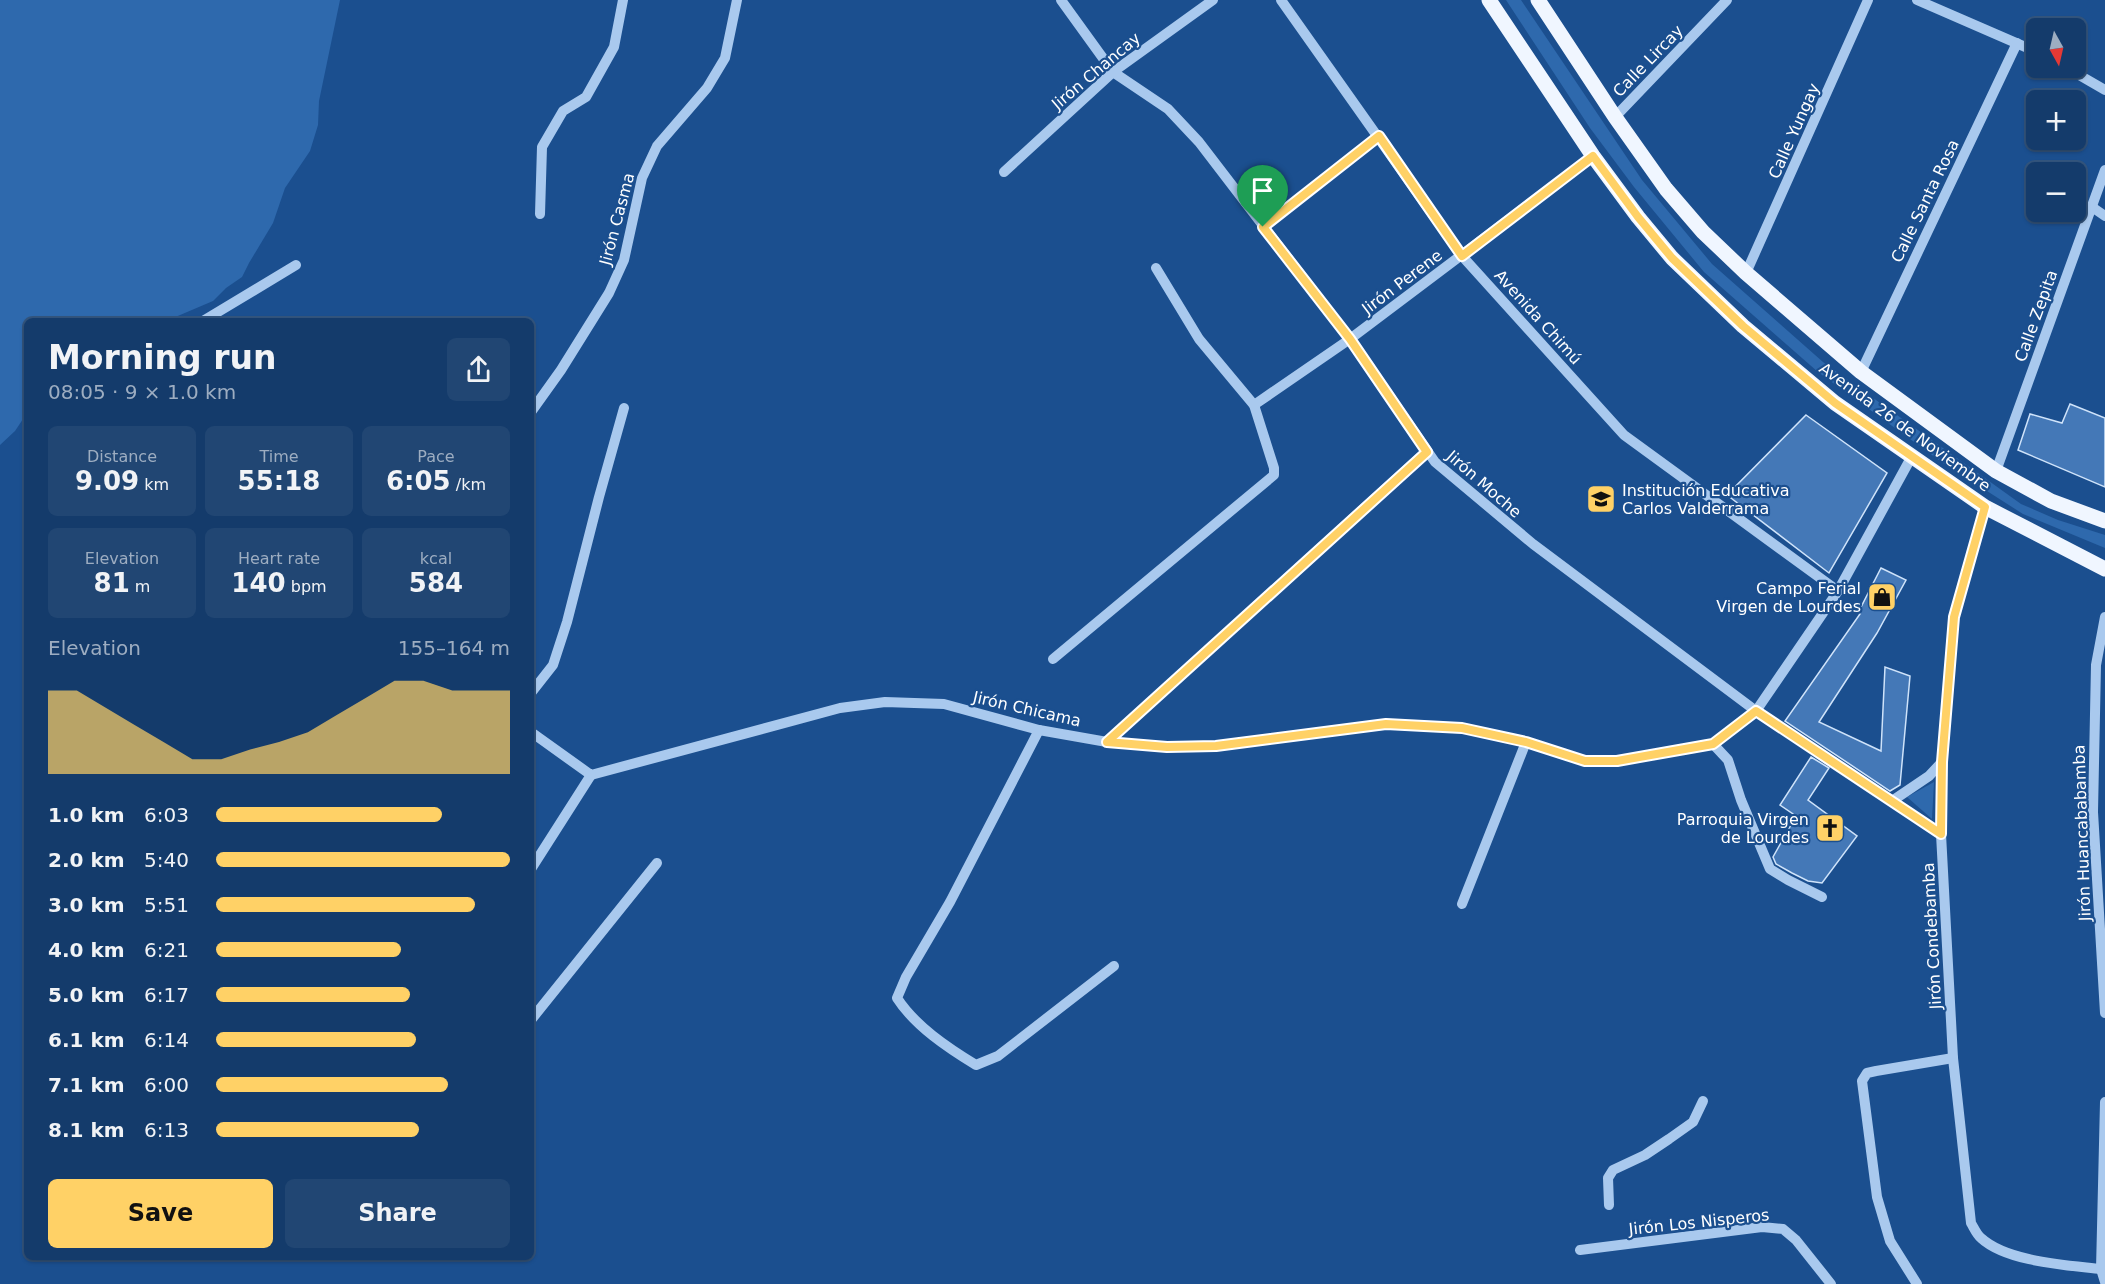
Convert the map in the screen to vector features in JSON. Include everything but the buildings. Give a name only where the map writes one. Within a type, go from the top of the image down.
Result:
[{"type":"main road","name":"Avenida 26 de Noviembre","points":[[1489,0],[1593,156],[1638,217],[1672,258],[1743,326],[1835,403],[1985,507],[2105,569]]},
{"type":"main road","name":"Avenida 26 de Noviembre","points":[[1538,0],[1615,117],[1666,189],[1703,232],[1746,273],[1861,372],[1996,471],[2051,501],[2105,521]]},
{"type":"street","points":[[540,214],[542,147],[563,111],[586,97],[614,48],[623,0]]},
{"type":"street","name":"Jirón Casma","points":[[534,408],[561,370],[609,293],[624,260],[642,178],[657,146],[707,88],[724,58],[737,0]]},
{"type":"street","name":"Jirón Moche","points":[[1061,0],[1113,72],[1168,109],[1199,142],[1350,339],[1434,462],[1533,544],[1756,711],[1941,834]]},
{"type":"street","name":"Jirón Chancay","points":[[1005,172],[1113,72],[1213,0]]},
{"type":"street","name":"Avenida Chimú","points":[[1281,0],[1462,256],[1624,435],[1838,591]]},
{"type":"street","name":"Calle Lircay","points":[[1615,117],[1727,0]]},
{"type":"street","name":"Calle Yungay","points":[[1746,273],[1868,0]]},
{"type":"street","points":[[1917,0],[2026,47]]},
{"type":"street","name":"Calle Santa Rosa","points":[[1861,372],[2017,43]]},
{"type":"street","points":[[2084,78],[2105,90]]},
{"type":"street","points":[[1263,227],[1379,136]]},
{"type":"street","name":"Jirón Perene","points":[[1254,405],[1350,339],[1593,156]]},
{"type":"street","name":"Calle Zepita","points":[[1996,471],[2105,170]]},
{"type":"street","points":[[2092,207],[2105,216]]},
{"type":"street","points":[[208,318],[296,265]]},
{"type":"street","points":[[1053,659],[1274,475],[1274,468],[1254,405],[1199,339],[1156,268]]},
{"type":"street","points":[[534,689],[553,665],[567,622],[624,408]]},
{"type":"street","points":[[1107,742],[1427,452]]},
{"type":"street","points":[[1822,897],[1770,869],[1741,800],[1728,760],[1713,744],[1756,711],[1838,591],[1912,456]]},
{"type":"street","name":"Jirón Condebamba","points":[[1985,507],[1954,617],[1942,762],[1941,834],[1953,1058],[1971,1223],[1980,1238],[2002,1252],[2053,1264],[2101,1269]]},
{"type":"street","name":"Jirón Huancababamba","points":[[2105,617],[2096,665],[2093,812],[2105,1013]]},
{"type":"street","name":"Jirón Chicama","points":[[591,775],[840,708],[885,702],[944,704],[1039,730],[1107,742],[1167,747],[1216,746],[1386,724],[1462,728],[1526,742],[1585,761],[1617,761],[1713,744]]},
{"type":"street","points":[[1039,730],[950,902],[906,977],[897,998],[905,1011],[952,1050],[976,1065],[998,1056],[1114,966]]},
{"type":"street","points":[[534,734],[591,775],[536,851]]},
{"type":"street","points":[[1462,904],[1526,742]]},
{"type":"street","points":[[1892,801],[1929,776],[1942,762]]},
{"type":"street","points":[[534,1016],[657,863]]},
{"type":"street","points":[[1917,1284],[1890,1240],[1877,1197],[1862,1081],[1867,1073],[1953,1058]]},
{"type":"street","points":[[1609,1205],[1608,1178],[1613,1170],[1645,1155],[1677,1134],[1692,1122],[1703,1101]]},
{"type":"street","points":[[2105,1102],[2101,1269],[2105,1282]]},
{"type":"street","name":"Jirón Los Nisperos","points":[[1580,1250],[1762,1227],[1783,1229],[1796,1240],[1831,1284]]},
{"type":"shaded area","points":[[0,0],[340,0],[319,101],[318,125],[310,151],[285,188],[273,223],[242,277],[213,301],[173,318],[24,318],[24,418],[15,431],[0,445]]},
{"type":"shaded area","points":[[1506,0],[1521,0],[1642,180],[1712,264],[1823,362],[2021,504],[2058,520],[2105,535],[2105,548],[2023,514],[1943,463],[1818,372],[1704,272],[1634,187],[1590,128]]},
{"type":"shaded area","points":[[1934,782],[1932,819],[1907,797]]},
{"type":"place","name":"Institución Educativa Carlos Valderrama","points":[[1601,499]]},
{"type":"place","name":"Campo Ferial Virgen de Lourdes","points":[[1882,597]]},
{"type":"place","name":"Parroquia Virgen de Lourdes","points":[[1830,828]]},
{"type":"route","points":[[1379,136],[1462,256],[1593,156],[1672,258],[1743,326],[1835,403],[1985,507],[1954,617],[1942,762],[1941,834],[1756,711],[1713,744],[1617,761],[1585,761],[1526,742],[1462,728],[1386,724],[1216,746],[1167,747],[1107,742],[1427,452],[1350,339],[1263,227],[1379,136]]}]
